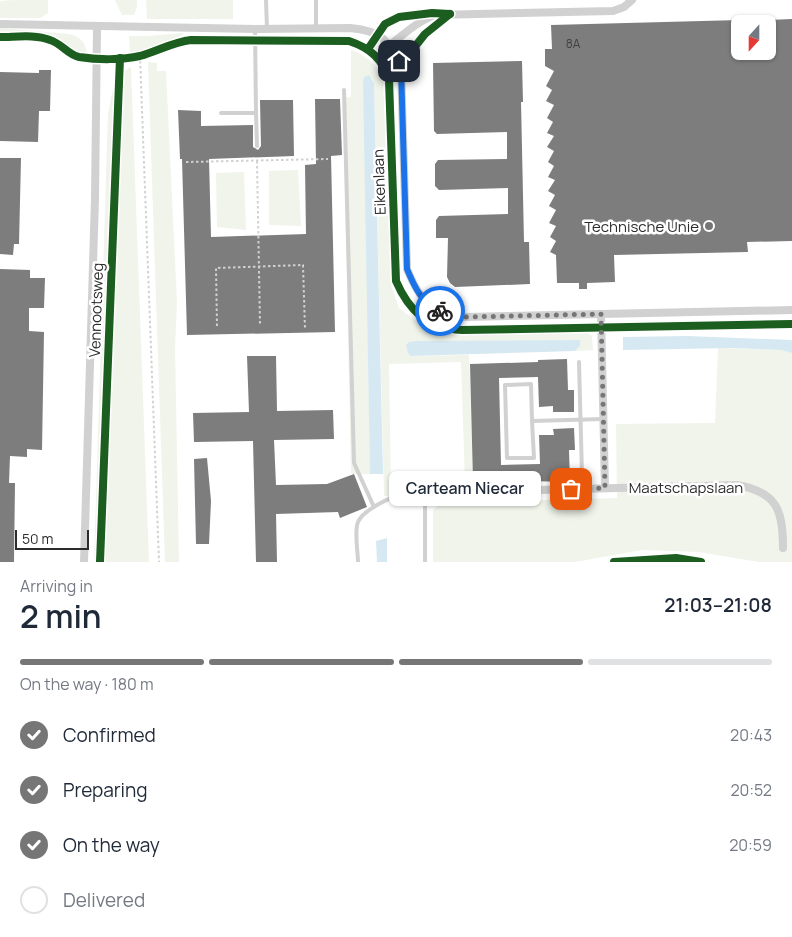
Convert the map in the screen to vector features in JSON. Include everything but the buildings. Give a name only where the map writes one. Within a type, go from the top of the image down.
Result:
[{"type":"street","points":[[390,45],[416,24],[436,15],[613,11],[624,7],[632,0]]},
{"type":"street","name":"Eikenlaan","points":[[0,24],[255,29],[365,29],[378,34],[395,51],[401,67],[407,269],[414,286],[424,301],[436,310],[466,317],[792,310]]},
{"type":"street","name":"Vennootsweg","points":[[84,562],[95,198],[97,26]]},
{"type":"street","points":[[601,314],[605,488]]},
{"type":"street","name":"Maatschapslaan","points":[[420,494],[737,485],[755,488],[770,499],[779,512],[784,548]]},
{"type":"lane","points":[[266,0],[267,29]]},
{"type":"lane","points":[[316,0],[316,29]]},
{"type":"lane","points":[[255,29],[257,146]]},
{"type":"lane","points":[[344,90],[354,463],[374,507]]},
{"type":"lane","points":[[220,113],[256,113]]},
{"type":"lane","points":[[579,362],[582,475]]},
{"type":"lane","points":[[531,384],[532,421],[534,458],[507,458],[505,385],[531,384]]},
{"type":"lane","points":[[532,421],[603,419]]},
{"type":"lane","points":[[521,458],[521,465]]},
{"type":"lane","points":[[521,490],[522,480]]},
{"type":"lane","points":[[358,562],[358,522],[374,507],[404,494],[420,494],[425,562]]},
{"type":"path","points":[[130,57],[144,54],[159,562]]},
{"type":"path","points":[[186,162],[328,159]]},
{"type":"path","points":[[257,161],[260,325]]},
{"type":"path","points":[[217,326],[216,268],[303,265],[305,329]]},
{"type":"shaded area","points":[[48,0],[48,13],[40,18],[0,18],[0,1]]},
{"type":"shaded area","points":[[115,0],[137,0],[134,15],[122,15]]},
{"type":"shaded area","points":[[146,0],[233,0],[233,19],[147,19]]},
{"type":"shaded area","points":[[0,28],[73,35],[82,41],[87,55],[76,53],[57,40],[46,36],[0,34]]},
{"type":"shaded area","points":[[184,33],[159,48],[130,55],[129,36]]},
{"type":"shaded area","points":[[351,50],[370,61],[383,78],[391,285],[399,308],[425,328],[441,334],[588,333],[592,336],[593,350],[575,351],[580,346],[580,340],[409,343],[411,356],[469,355],[473,481],[465,482],[461,362],[389,364],[391,496],[384,496],[374,83],[372,78],[364,77],[370,474],[351,474],[343,98],[351,97]]},
{"type":"shaded area","points":[[148,62],[157,63],[157,71],[166,71],[177,302],[175,348],[179,562],[165,562]]},
{"type":"shaded area","points":[[131,67],[149,562],[94,562],[108,114],[117,78]]},
{"type":"shaded area","points":[[369,75],[374,83],[383,474],[370,474],[363,82],[364,77]]},
{"type":"shaded area","points":[[298,170],[301,226],[269,225],[269,171]]},
{"type":"shaded area","points":[[244,172],[246,230],[217,227],[216,173]]},
{"type":"shaded area","points":[[687,336],[792,340],[792,353],[781,350],[730,348],[623,350],[623,337]]},
{"type":"shaded area","points":[[580,340],[580,346],[575,351],[411,356],[406,345],[409,342],[417,341]]},
{"type":"shaded area","points":[[718,348],[781,350],[792,353],[792,562],[759,562],[699,552],[642,550],[575,562],[433,562],[433,510],[441,503],[617,498],[616,424],[715,423]]},
{"type":"shaded area","points":[[387,538],[387,562],[377,562],[376,541]]},
{"type":"cycle path","points":[[368,49],[385,24],[399,17],[432,13],[450,14]]},
{"type":"cycle path","points":[[385,68],[409,54],[425,34],[450,14]]},
{"type":"cycle path","points":[[0,37],[32,36],[44,38],[58,44],[75,56],[102,59],[140,56],[191,40],[349,41],[363,47],[379,60],[389,80],[396,281],[413,309],[429,322],[439,326],[462,330],[792,324]]},
{"type":"cycle path","points":[[100,562],[120,58]]},
{"type":"cycle path","points":[[614,562],[676,558],[701,562]]},
{"type":"way so far","points":[[440,311],[466,317],[601,314],[605,488],[571,489]]},
{"type":"place","name":"Technische Unie","points":[[709,226]]},
{"type":"place","name":"Carteam Niecar","points":[[571,489]]},
{"type":"route","points":[[399,61],[401,67],[407,269],[414,286],[424,301],[440,311]]}]
